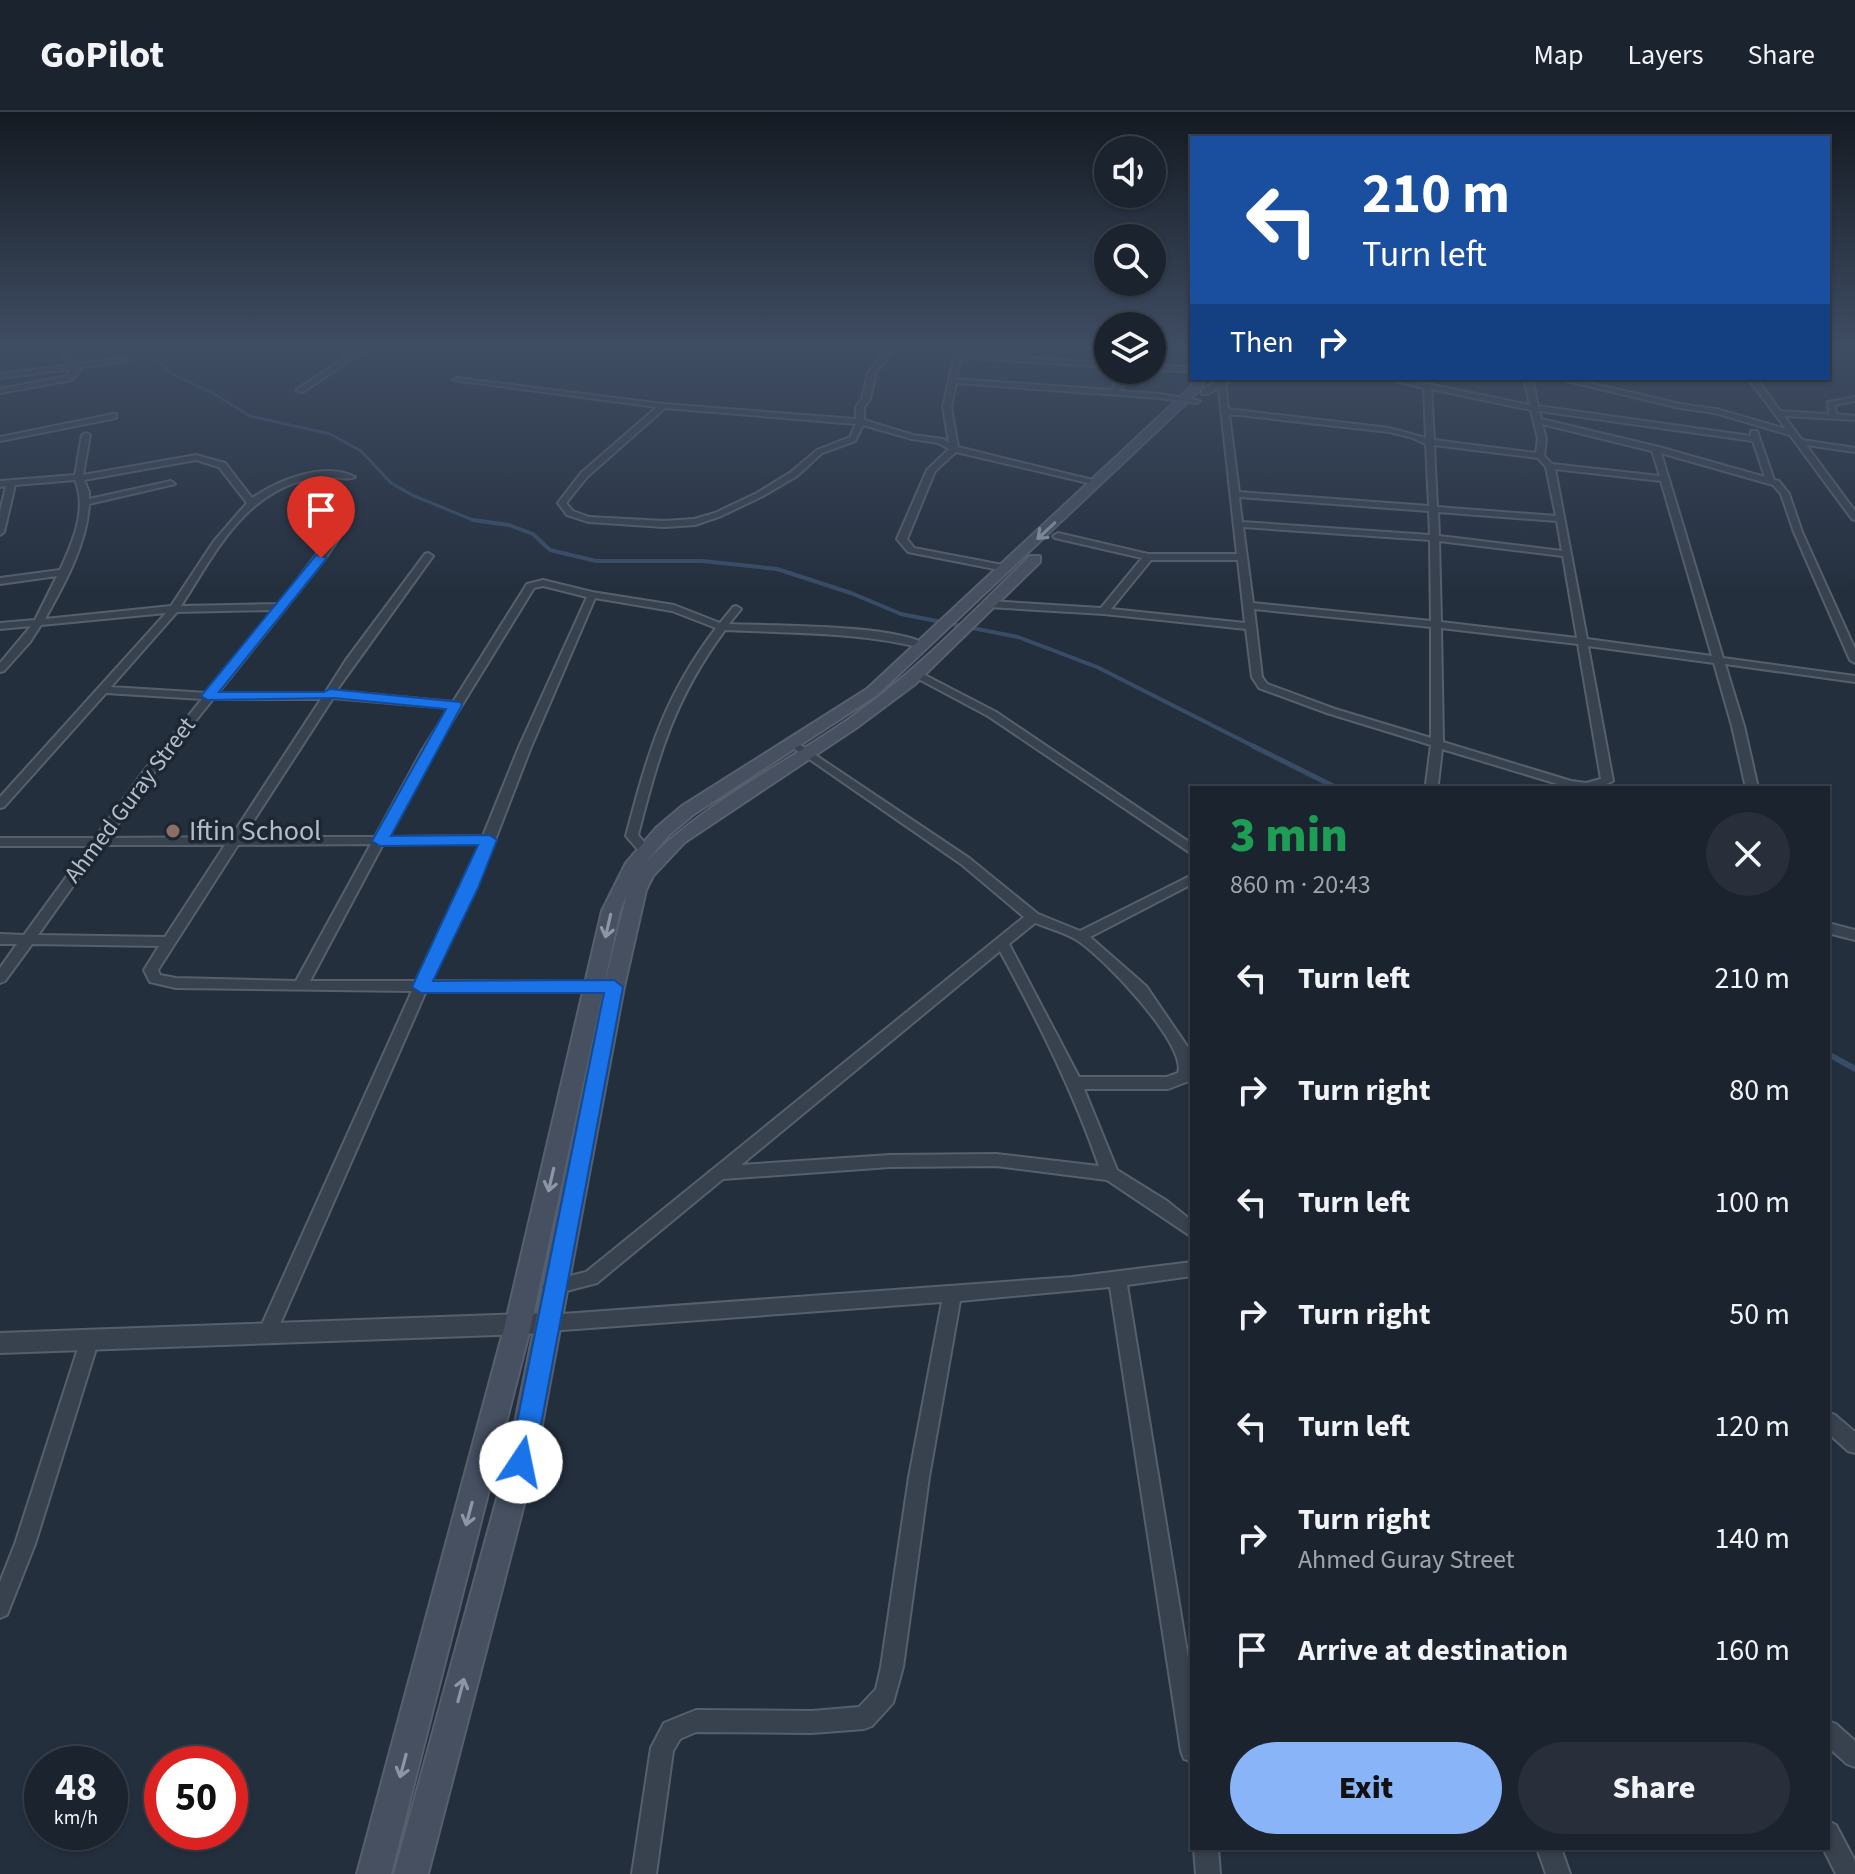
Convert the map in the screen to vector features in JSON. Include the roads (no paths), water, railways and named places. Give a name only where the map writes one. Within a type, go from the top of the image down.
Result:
[{"type":"main road","points":[[411,1874],[521,1462],[556,1287],[619,889],[644,849],[688,810],[884,702],[917,674],[933,643],[964,604],[1161,427]]},
{"type":"main road","points":[[374,1874],[604,987],[645,873],[660,855],[933,643],[987,606],[1166,427]]},
{"type":"street","points":[[0,439],[58,427]]},
{"type":"street","points":[[639,427],[584,475],[562,503],[566,512],[601,521],[686,523],[704,519],[780,483],[815,454],[844,445],[852,439],[858,427]]},
{"type":"street","points":[[879,427],[940,441],[954,449],[1097,482]]},
{"type":"street","points":[[950,427],[954,449]]},
{"type":"street","points":[[1228,427],[1257,677],[1263,686],[1291,698],[1577,786]]},
{"type":"street","points":[[1365,427],[1412,435],[1428,442],[1540,456],[1550,466],[1607,781],[1591,786]]},
{"type":"street","points":[[1426,427],[1432,470],[1434,538],[1437,743],[1432,784]]},
{"type":"street","points":[[1539,427],[1542,439],[1540,456]]},
{"type":"street","points":[[1567,427],[1770,480]]},
{"type":"street","points":[[1671,427],[1755,439]]},
{"type":"street","points":[[1752,427],[1770,480],[1785,494],[1798,532],[1855,660]]},
{"type":"street","points":[[1770,427],[1792,433]]},
{"type":"street","points":[[1788,427],[1855,517]]},
{"type":"street","points":[[0,669],[38,621],[84,521],[87,502],[83,483],[79,479],[79,455],[86,444],[86,435]]},
{"type":"street","points":[[1799,442],[1855,450]]},
{"type":"street","points":[[954,449],[931,470],[902,539],[904,544],[911,550],[1005,568]]},
{"type":"street","points":[[1656,449],[1719,662],[1751,786]]},
{"type":"street","points":[[0,484],[79,479],[189,458],[209,459],[222,465],[251,503]]},
{"type":"street","points":[[1550,466],[1666,479]]},
{"type":"street","points":[[0,804],[173,609],[251,503],[272,489],[309,477],[339,474],[351,477]]},
{"type":"street","points":[[0,532],[11,483]]},
{"type":"street","points":[[87,502],[171,484]]},
{"type":"street","points":[[1237,494],[1560,519]]},
{"type":"street","name":"Ahmed Guray Street","points":[[0,978],[96,843],[334,538],[343,508]]},
{"type":"street","points":[[1239,524],[1434,538],[1565,554]]},
{"type":"street","points":[[1058,536],[1148,557],[1243,557]]},
{"type":"street","points":[[428,556],[407,581],[330,695],[151,970],[155,979],[176,983],[604,987]]},
{"type":"street","points":[[1104,611],[1148,557]]},
{"type":"street","points":[[0,581],[62,573]]},
{"type":"street","points":[[300,986],[455,705],[530,586],[543,583],[592,595],[674,608],[721,627],[845,632],[933,643]]},
{"type":"street","points":[[268,1331],[421,987],[469,888],[525,748],[592,595]]},
{"type":"street","points":[[987,606],[1104,611],[1251,627]]},
{"type":"street","points":[[1249,606],[1581,641],[1855,679]]},
{"type":"street","points":[[0,626],[173,609],[282,607]]},
{"type":"street","points":[[644,849],[632,836],[656,744],[676,701],[721,627],[736,609]]},
{"type":"street","points":[[917,674],[992,714],[1190,849]]},
{"type":"street","points":[[101,690],[208,696],[330,695],[455,705]]},
{"type":"street","points":[[801,748],[965,861],[1033,917],[1081,936],[1141,990],[1182,1049],[1188,1066],[1184,1077],[1168,1083],[1075,1083]]},
{"type":"street","points":[[0,842],[489,840]]},
{"type":"street","points":[[1081,936],[1190,880]]},
{"type":"street","points":[[526,1289],[556,1287],[591,1278],[1033,917]]},
{"type":"street","points":[[1830,929],[1855,935]]},
{"type":"street","points":[[0,939],[171,942]]},
{"type":"street","points":[[1002,943],[1041,1011],[1089,1112],[1110,1174]]},
{"type":"street","points":[[717,1173],[890,1161],[996,1160],[1110,1174],[1190,1228]]},
{"type":"street","points":[[0,1343],[268,1331],[518,1325],[952,1295],[1190,1269]]},
{"type":"street","points":[[1117,1278],[1190,1738]]},
{"type":"street","points":[[644,1874],[662,1748],[672,1731],[696,1721],[812,1722],[864,1718],[885,1695],[892,1667],[919,1477],[952,1295]]},
{"type":"street","points":[[0,1608],[25,1544],[90,1339]]},
{"type":"street","points":[[1830,1423],[1855,1444]]},
{"type":"street","points":[[1830,1734],[1855,1756]]},
{"type":"street","points":[[1830,1837],[1849,1874]]},
{"type":"street","points":[[1206,1850],[1208,1874]]},
{"type":"street","points":[[1550,1850],[1558,1874]]},
{"type":"waterway","points":[[300,427],[330,434],[361,451],[391,483],[473,520]]},
{"type":"waterway","points":[[473,520],[488,522]]},
{"type":"waterway","points":[[473,520],[509,525],[533,534],[550,550],[596,561],[702,561],[777,569],[851,593],[901,614],[1018,637],[1097,667],[1257,748]]},
{"type":"waterway","points":[[1253,746],[1257,748]]},
{"type":"waterway","points":[[1257,748],[1333,786]]},
{"type":"waterway","points":[[1830,1055],[1855,1069]]},
{"type":"place","name":"Iftin School","points":[[173,831]]}]
